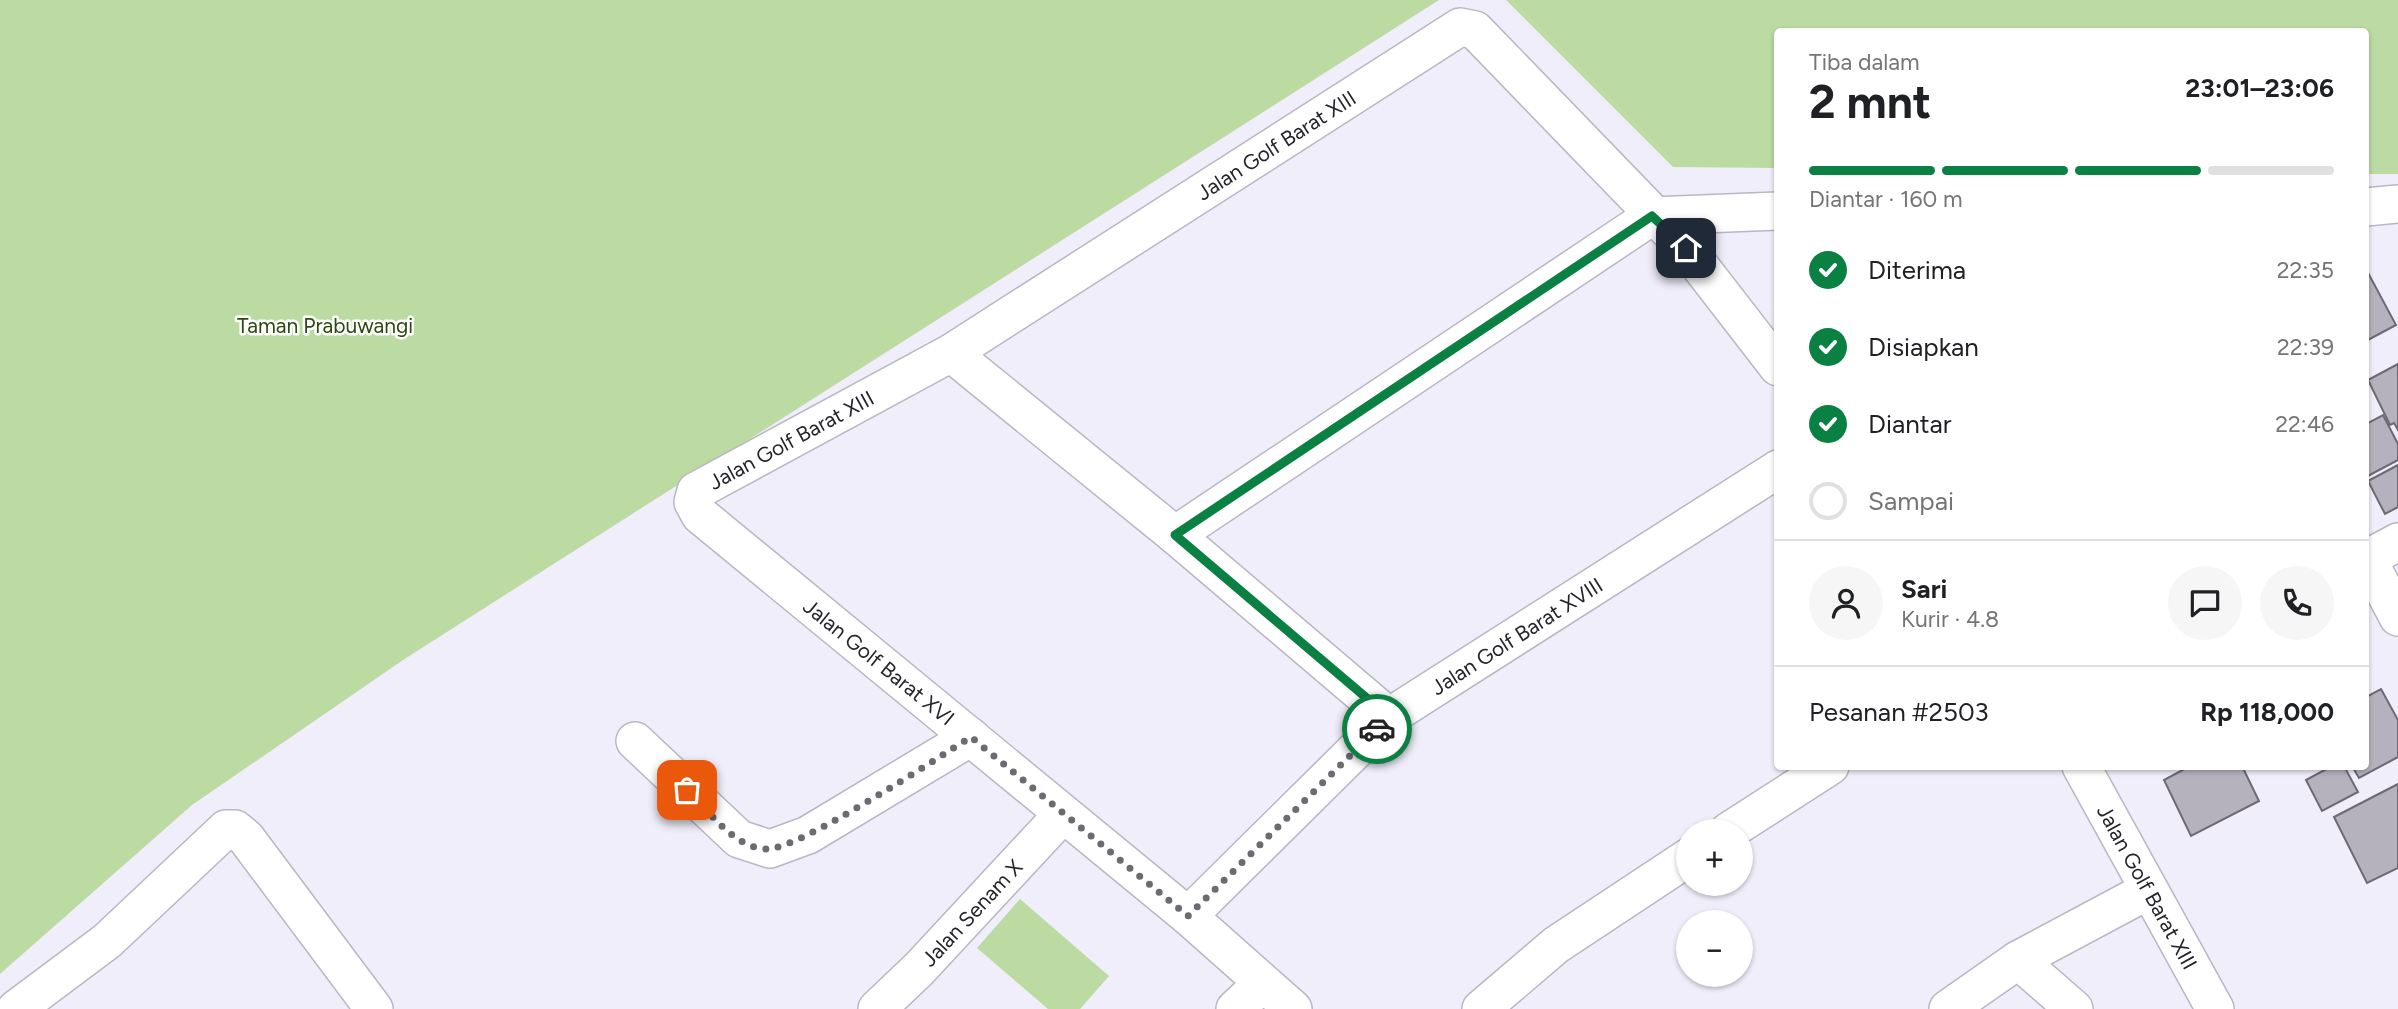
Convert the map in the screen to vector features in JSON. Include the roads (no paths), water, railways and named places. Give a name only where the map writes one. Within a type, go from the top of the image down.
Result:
[{"type":"street","name":"Jalan Golf Barat XIII","points":[[693,502],[696,491],[951,353],[1460,27],[1475,30],[1652,216],[1686,248],[1774,362]]},
{"type":"street","points":[[1175,535],[1652,216],[1774,211]]},
{"type":"street","points":[[951,353],[1175,535],[1389,717]]},
{"type":"street","name":"Jalan Golf Barat XVIII","points":[[1188,916],[1389,717],[1774,472]]},
{"type":"street","name":"Jalan Golf Barat XVI","points":[[693,502],[700,514],[754,561],[1188,916],[1293,1009]]},
{"type":"street","points":[[2369,556],[2398,542]]},
{"type":"street","points":[[2369,564],[2398,617]]},
{"type":"street","points":[[635,741],[739,839],[769,849],[808,835],[971,737]]},
{"type":"street","points":[[1748,819],[1824,770]]},
{"type":"street","name":"Jalan Golf Barat XIII","points":[[2083,770],[2215,1009]]},
{"type":"street","name":"Jalan Senam X","points":[[877,1009],[919,969],[1063,814]]},
{"type":"street","points":[[16,1009],[107,941],[226,829],[235,830],[246,838],[374,1009]]},
{"type":"street","points":[[1481,1009],[1556,945],[1676,866]]},
{"type":"street","points":[[1948,1009],[2018,960],[2148,890]]},
{"type":"street","points":[[2018,960],[2074,1009]]},
{"type":"street","points":[[1235,1009],[1263,983]]},
{"type":"park label","name":"Taman Prabuwangi","points":[[325,325]]}]
